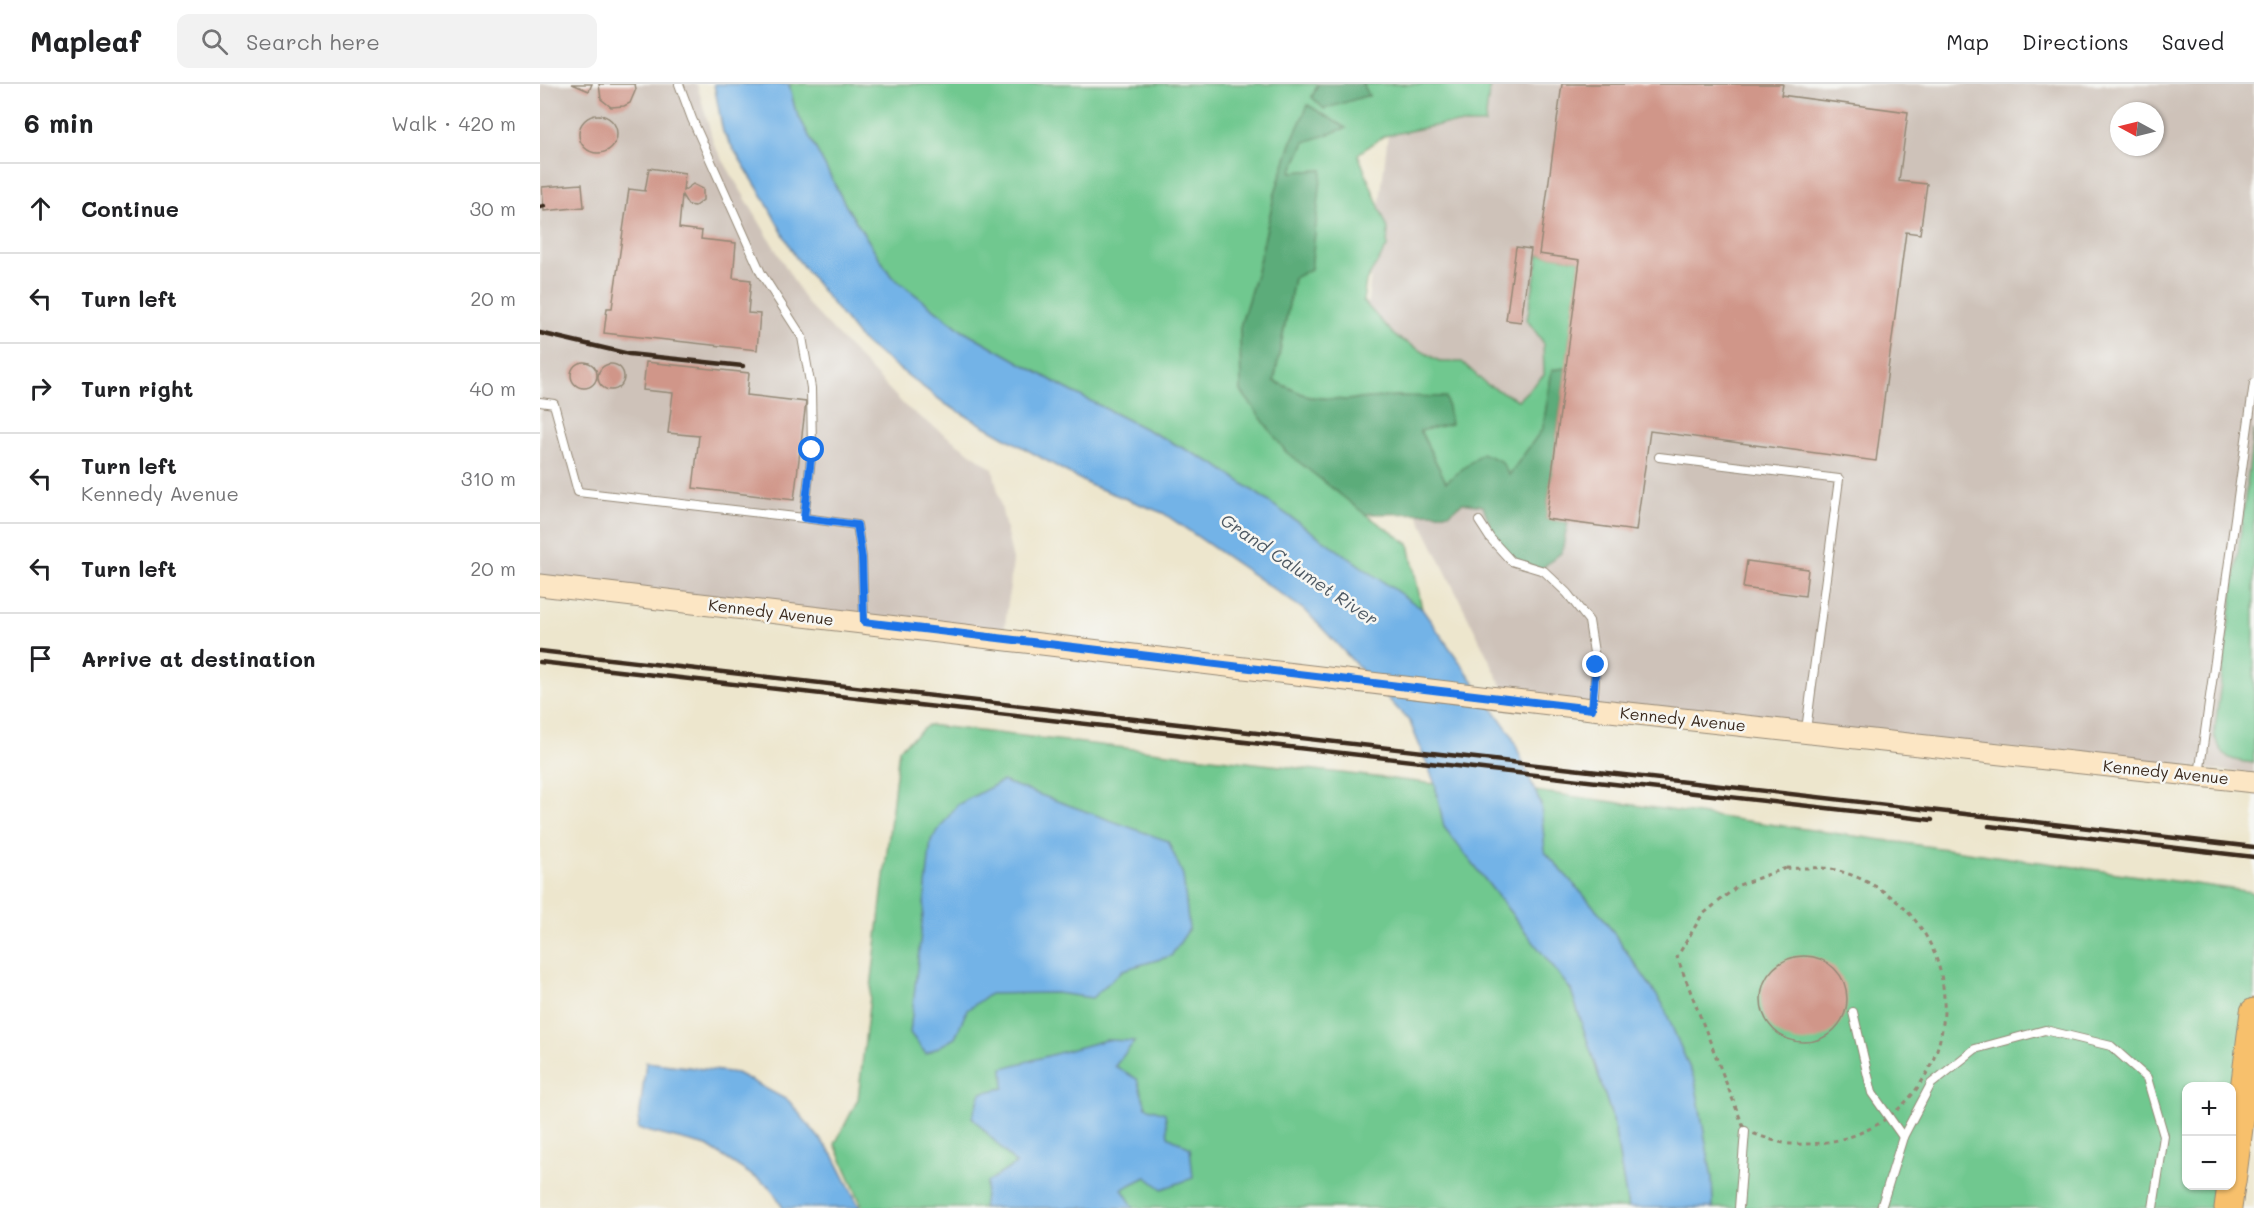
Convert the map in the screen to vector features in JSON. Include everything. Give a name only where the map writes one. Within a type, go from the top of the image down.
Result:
[{"type":"highway","points":[[2236,1147],[2254,1012]]},
{"type":"highway","points":[[2228,1208],[2230,1190]]},
{"type":"main road","name":"Kennedy Avenue","points":[[540,585],[1592,709],[2254,782]]},
{"type":"lane","points":[[679,84],[692,119],[761,273],[802,337],[812,388],[812,450],[804,518]]},
{"type":"lane","points":[[2199,776],[2254,384]]},
{"type":"lane","points":[[540,402],[554,404],[578,492],[857,525],[862,558],[864,622]]},
{"type":"lane","points":[[1659,457],[1839,479],[1805,731]]},
{"type":"lane","points":[[1479,521],[1490,538],[1511,561],[1544,571],[1567,593],[1589,621],[1596,665],[1592,709]]},
{"type":"lane","points":[[1853,1012],[1872,1093],[1903,1137]]},
{"type":"lane","points":[[1881,1208],[1903,1137],[1931,1084],[1975,1049],[2046,1030],[2111,1046],[2147,1078],[2164,1136],[2154,1208]]},
{"type":"lane","points":[[1739,1208],[1745,1131]]},
{"type":"path","points":[[1786,868],[1835,870],[1880,887],[1916,920],[1938,962],[1945,998],[1940,1046],[1918,1089],[1883,1122],[1839,1142],[1791,1144],[1745,1131],[1677,957],[1702,915],[1739,885],[1786,868]]},
{"type":"shaded area","points":[[540,84],[697,84],[714,145],[807,303],[906,407],[993,469],[1013,561],[1003,642],[540,587]]},
{"type":"shaded area","points":[[1394,84],[2254,84],[2254,774],[1508,698],[1357,392]]},
{"type":"green space","points":[[789,84],[1318,84],[1312,97],[1369,96],[1363,84],[1490,84],[1485,124],[1444,124],[1384,136],[1358,154],[1388,229],[1387,247],[1366,281],[1363,301],[1395,336],[1441,362],[1462,362],[1486,384],[1518,400],[1544,375],[1543,342],[1527,320],[1539,254],[1580,260],[1566,368],[1552,370],[1543,428],[1509,476],[1446,482],[1420,430],[1398,396],[1345,400],[1309,397],[1274,381],[1294,278],[1322,170],[1291,172],[1305,142],[1308,106],[1293,138],[1275,193],[1257,271],[1240,327],[1241,391],[1365,514],[1409,544],[1422,609],[1216,465],[1065,388],[959,328],[891,276],[846,206],[795,109]]},
{"type":"green space","points":[[1318,84],[1363,84],[1369,95],[1324,109],[1312,97]]},
{"type":"green space","points":[[1308,105],[1346,128],[1305,142],[1291,172],[1322,170],[1311,269],[1294,278],[1274,381],[1309,397],[1345,400],[1398,396],[1446,397],[1451,424],[1420,431],[1446,482],[1482,453],[1501,461],[1509,475],[1543,428],[1552,370],[1566,368],[1546,519],[1568,522],[1562,552],[1540,570],[1516,563],[1495,539],[1483,506],[1462,503],[1450,513],[1365,514],[1286,452],[1241,391],[1240,327],[1257,271],[1275,193],[1293,138]]},
{"type":"green space","points":[[2254,430],[2254,763],[2228,757],[2221,750],[2214,736]]},
{"type":"green space","points":[[928,725],[1435,784],[1444,827],[1571,990],[1613,1120],[1628,1208],[863,1208],[835,1144],[858,1099],[899,749]]},
{"type":"green space","points":[[1535,791],[2252,892],[2254,898],[2254,1012],[2233,1082],[2182,1082],[2182,1190],[2230,1190],[2228,1208],[1713,1208],[1712,1178],[1695,1081],[1662,1003],[1602,916],[1545,852],[1541,805]]},
{"type":"water","name":"Grand Calumet River","points":[[714,84],[789,84],[795,109],[846,206],[891,276],[959,328],[1065,388],[1216,465],[1422,609],[1511,734],[1541,805],[1545,852],[1602,916],[1662,1003],[1695,1081],[1712,1178],[1713,1208],[1628,1208],[1613,1120],[1571,990],[1444,827],[1435,784],[1410,722],[1307,612],[1163,513],[1090,485],[947,405],[861,340],[795,256],[762,195],[723,132]]},
{"type":"water","points":[[1002,781],[1168,841],[1183,875],[1189,929],[1171,956],[1123,970],[1092,998],[1056,993],[990,994],[967,1010],[955,1038],[926,1054],[910,1033],[931,840],[957,805]]},
{"type":"water","points":[[1106,1040],[1135,1041],[1115,1066],[1137,1079],[1146,1107],[1165,1113],[1168,1136],[1190,1148],[1193,1178],[1162,1189],[1146,1177],[1122,1189],[1134,1208],[983,1208],[987,1182],[1016,1164],[972,1117],[981,1093],[1004,1088],[1003,1068]]},
{"type":"water","points":[[646,1062],[737,1073],[789,1101],[833,1155],[860,1208],[783,1208],[770,1187],[707,1146],[638,1129]]},
{"type":"building","points":[[572,84],[592,84],[589,91]]},
{"type":"building","points":[[599,84],[635,84],[636,89],[630,103],[611,107],[601,99]]},
{"type":"building","points":[[1562,84],[1783,84],[1781,95],[1908,112],[1899,181],[1927,184],[1920,234],[1906,232],[1876,461],[1650,431],[1636,531],[1546,519],[1580,260],[1539,254]]},
{"type":"building","points":[[598,115],[611,121],[617,134],[611,147],[598,153],[585,147],[579,134],[585,121]]},
{"type":"building","points":[[649,168],[685,173],[683,191],[693,184],[703,189],[703,200],[695,206],[688,205],[682,195],[679,228],[702,231],[701,239],[736,243],[733,278],[751,280],[748,313],[760,314],[757,350],[604,333],[607,308],[612,308],[629,189],[645,191]]},
{"type":"building","points":[[582,184],[584,207],[544,211],[542,187]]},
{"type":"building","points":[[1516,247],[1531,249],[1521,322],[1506,320]]},
{"type":"building","points":[[584,362],[593,366],[597,375],[593,384],[584,388],[575,384],[571,375],[575,366]]},
{"type":"building","points":[[646,362],[749,373],[747,395],[806,402],[794,500],[693,488],[699,436],[668,433],[673,393],[643,390]]},
{"type":"building","points":[[611,364],[620,368],[624,377],[620,386],[611,390],[602,386],[598,377],[602,368]]},
{"type":"building","points":[[1747,561],[1808,569],[1805,596],[1743,588]]},
{"type":"building","points":[[1804,956],[1828,963],[1840,975],[1847,999],[1840,1023],[1828,1035],[1804,1042],[1780,1035],[1768,1023],[1761,999],[1768,975],[1780,963]]},
{"type":"railway","points":[[540,207],[544,206]]},
{"type":"railway","points":[[540,333],[629,354],[743,366]]},
{"type":"railway","points":[[540,651],[2254,847]]},
{"type":"railway","points":[[540,662],[1932,820]]},
{"type":"railway","points":[[1989,826],[2254,857]]},
{"type":"route","points":[[812,450],[804,518],[857,525],[862,558],[864,622],[1592,709],[1596,665]]}]
